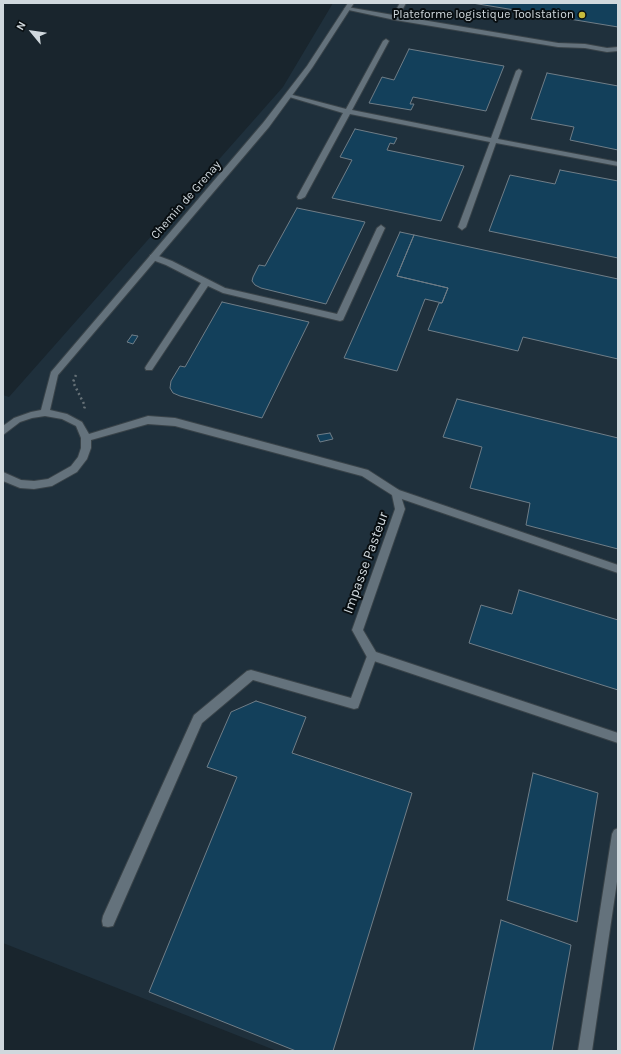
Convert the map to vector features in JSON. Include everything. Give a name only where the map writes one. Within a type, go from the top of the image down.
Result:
[{"type":"street","points":[[395,18],[403,3]]},
{"type":"street","points":[[349,6],[395,18],[558,45],[585,46],[607,50],[618,49]]},
{"type":"street","name":"Chemin de Grenay","points":[[46,413],[54,374],[152,257],[266,126],[310,67],[349,6]]},
{"type":"street","points":[[301,198],[386,41]]},
{"type":"street","points":[[462,227],[519,71]]},
{"type":"street","points":[[289,96],[347,112],[618,164]]},
{"type":"street","points":[[152,257],[169,263],[222,290],[340,318],[381,228]]},
{"type":"street","points":[[149,368],[206,282]]},
{"type":"street","points":[[3,430],[17,420],[31,415],[46,413],[64,416],[79,424],[86,438],[86,448],[82,459],[74,469],[49,483],[34,485],[20,484],[7,480],[3,476]]},
{"type":"street","points":[[86,438],[148,420],[174,422],[365,473],[396,493],[618,569]]},
{"type":"street","name":"Impasse Pasteur","points":[[372,656],[357,630],[400,509],[396,493]]},
{"type":"street","points":[[108,921],[198,719],[251,675],[354,704],[372,656],[618,738]]},
{"type":"street","points":[[585,1051],[618,834]]},
{"type":"shaded area","points":[[333,3],[618,3],[618,1051],[277,1051],[3,943],[3,395],[9,397],[283,87]]},
{"type":"building","name":"Plateforme logistique Toolstation","points":[[472,3],[618,3],[618,27]]},
{"type":"building","points":[[409,49],[504,66],[486,111],[413,97],[410,104],[414,104],[411,110],[369,103],[382,77],[394,80]]},
{"type":"building","points":[[547,73],[618,86],[618,150],[570,140],[574,127],[531,119]]},
{"type":"building","points":[[355,129],[397,138],[394,144],[390,143],[387,150],[464,166],[441,221],[332,198],[352,160],[340,157]]},
{"type":"building","points":[[560,170],[618,181],[618,258],[489,231],[510,175],[555,184]]},
{"type":"building","points":[[297,208],[365,222],[326,304],[261,288],[255,285],[252,281],[259,265],[265,266]]},
{"type":"building","points":[[400,232],[414,235],[397,276],[448,288],[442,303],[425,299],[397,371],[344,358]]},
{"type":"building","points":[[414,235],[618,279],[618,359],[523,337],[518,351],[428,330],[439,303],[442,303],[448,288],[397,276]]},
{"type":"building","points":[[222,302],[309,322],[262,418],[180,396],[173,393],[170,388],[171,381],[180,366],[185,367]]},
{"type":"building","points":[[132,335],[138,336],[133,344],[127,342]]},
{"type":"building","points":[[457,399],[618,438],[618,549],[526,525],[530,503],[470,488],[482,447],[443,437]]},
{"type":"building","points":[[330,433],[333,439],[320,442],[317,435]]},
{"type":"building","points":[[519,590],[618,620],[618,690],[469,643],[481,605],[512,614]]},
{"type":"building","points":[[256,701],[306,717],[292,753],[412,793],[333,1051],[296,1051],[149,992],[237,777],[207,767],[231,712]]},
{"type":"building","points":[[533,773],[598,793],[577,922],[507,900]]},
{"type":"building","points":[[501,920],[571,945],[552,1051],[473,1051]]},
{"type":"place","name":"Plateforme logistique Toolstation","points":[[582,15]]}]
